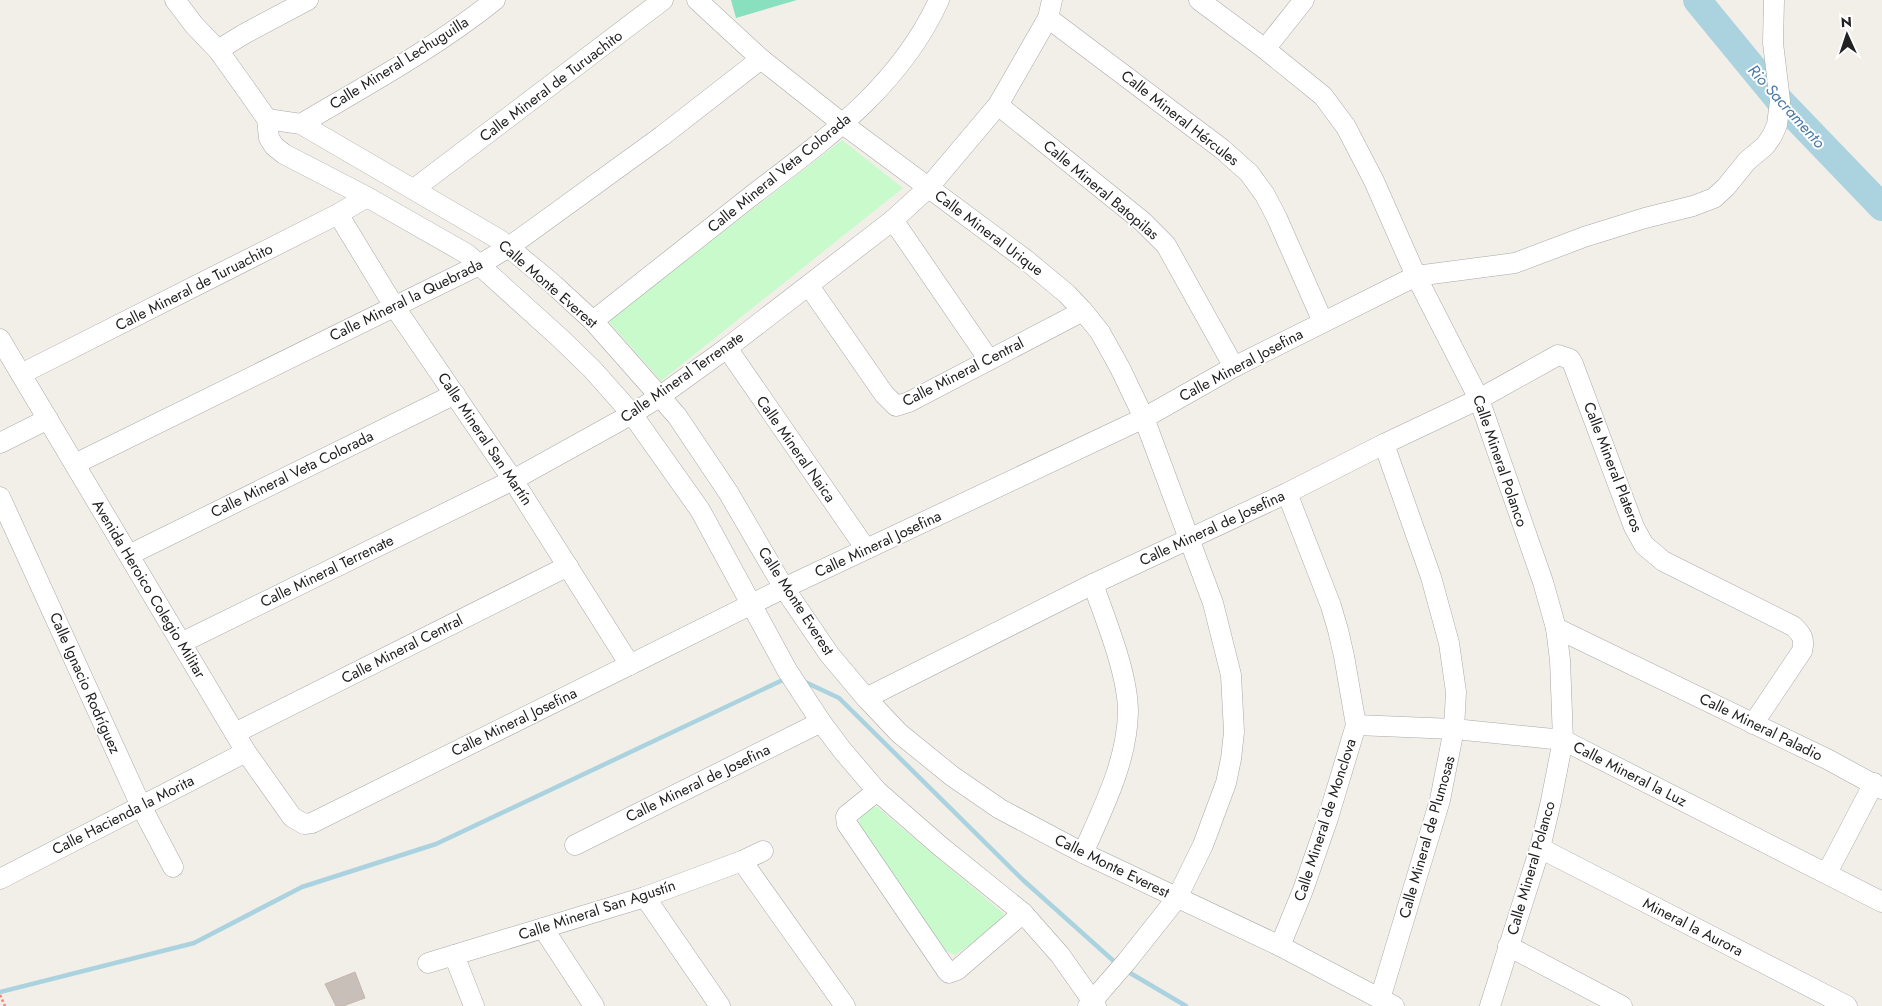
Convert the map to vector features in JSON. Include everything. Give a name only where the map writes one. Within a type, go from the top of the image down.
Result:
[{"type":"street","name":"Calle Monte Everest","points":[[175,0],[194,25],[218,50],[267,119],[270,138],[274,146],[284,154],[367,197],[466,254],[567,344],[632,414],[700,510],[792,677],[821,722],[877,791],[940,846],[1023,913],[1060,955],[1093,1005]]},
{"type":"street","points":[[218,50],[308,0]]},
{"type":"street","name":"Calle Mineral Lechuguilla","points":[[301,124],[428,48],[453,32],[495,0]]},
{"type":"street","name":"Calle Mineral de Turuachito","points":[[414,189],[604,47],[663,0]]},
{"type":"street","name":"Calle Mineral Urique","points":[[697,0],[761,59],[928,188],[1047,276],[1083,310],[1100,332],[1144,418],[1213,603],[1225,648],[1231,675],[1234,732],[1232,760],[1226,783],[1203,845],[1177,898],[1093,1005]]},
{"type":"street","name":"Calle Mineral Veta Colorada","points":[[593,321],[844,124],[886,82],[904,59],[920,35],[939,0]]},
{"type":"street","name":"Calle Mineral Polanco","points":[[1199,0],[1265,49],[1323,96],[1346,127],[1374,181],[1416,276],[1479,399],[1543,582],[1556,628],[1560,660],[1563,740],[1540,848],[1490,1006]]},
{"type":"street","points":[[1265,49],[1304,0]]},
{"type":"street","name":"Calle Mineral Josefina","points":[[312,823],[784,588],[1144,418],[1234,367],[1416,276],[1516,263],[1584,237],[1644,218],[1693,206],[1714,198],[1726,187],[1747,161],[1765,146],[1777,125],[1780,101],[1773,43],[1774,0]]},
{"type":"street","name":"Calle Mineral Terrenate","points":[[181,643],[513,480],[632,414],[727,348],[892,220],[928,188],[998,105],[1050,9]]},
{"type":"street","name":"Calle Mineral Hércules","points":[[1050,9],[1249,172],[1276,218],[1323,322]]},
{"type":"street","name":"Calle Mineral la Quebrada","points":[[75,464],[479,265],[509,248],[662,136],[761,59]]},
{"type":"street","name":"Calle Mineral Batopilas","points":[[998,105],[1142,221],[1166,246],[1234,367]]},
{"type":"street","name":"Calle Monte Everest","points":[[267,119],[301,124],[500,240],[593,321],[677,416],[728,492],[784,588],[829,654],[899,733],[952,776],[1000,809],[1083,853],[1280,946],[1387,1002]]},
{"type":"street","name":"Calle Mineral de Turuachito","points":[[21,374],[338,214],[367,197]]},
{"type":"street","name":"Calle Mineral San Martín","points":[[338,214],[394,306],[513,480],[630,665]]},
{"type":"street","points":[[892,220],[989,360]]},
{"type":"street","name":"Calle Mineral Central","points":[[809,286],[884,394],[896,406],[909,402],[1083,310]]},
{"type":"street","name":"Avenida Heroico Colegio Militar","points":[[0,339],[246,752],[292,817],[304,824],[312,823]]},
{"type":"street","name":"Calle Mineral Naica","points":[[727,348],[866,549]]},
{"type":"street","name":"Calle Mineral de Josefina","points":[[866,698],[1094,584],[1287,493],[1479,399],[1558,356]]},
{"type":"street","name":"Calle Mineral Plateros","points":[[1558,356],[1570,359],[1573,364],[1634,527],[1644,545],[1663,561],[1793,626],[1801,633],[1804,641],[1799,655],[1752,724]]},
{"type":"street","name":"Calle Mineral Veta Colorada","points":[[129,555],[455,394]]},
{"type":"street","points":[[0,443],[48,419]]},
{"type":"street","name":"Calle Mineral de Plumosas","points":[[1384,444],[1431,576],[1449,643],[1456,692],[1454,729],[1440,800],[1387,1002]]},
{"type":"street","name":"Calle Mineral de Monclova","points":[[1280,946],[1303,890],[1328,818],[1356,725],[1346,666],[1335,622],[1287,493]]},
{"type":"street","name":"Calle Ignacio Rodríguez","points":[[0,497],[140,806],[173,867]]},
{"type":"street","name":"Calle Mineral Central","points":[[235,733],[568,566]]},
{"type":"street","points":[[1083,853],[1111,789],[1124,742],[1128,712],[1117,654],[1094,584]]},
{"type":"street","name":"Calle Mineral Paladio","points":[[1556,628],[1878,786],[1827,873]]},
{"type":"street","name":"Calle Mineral de Josefina","points":[[575,845],[821,722]]},
{"type":"street","name":"Calle Mineral la Luz","points":[[1356,725],[1454,729],[1563,740],[1882,902]]},
{"type":"street","name":"Calle Hacienda la Morita","points":[[0,879],[246,752]]},
{"type":"street","points":[[877,791],[846,817],[847,824],[943,967],[949,973],[961,967],[1023,913]]},
{"type":"street","name":"Mineral la Aurora","points":[[1540,848],[1847,1006]]},
{"type":"street","name":"Calle Mineral San Agustín","points":[[428,962],[645,897],[742,861],[763,851]]},
{"type":"street","points":[[742,861],[845,1006]]},
{"type":"street","points":[[645,897],[720,1006]]},
{"type":"street","points":[[543,928],[594,1006]]},
{"type":"street","points":[[1508,946],[1622,1006]]},
{"type":"street","points":[[454,955],[474,1006]]},
{"type":"path","points":[[0,995],[5,1006]]},
{"type":"green space","points":[[731,0],[797,0],[736,18]]},
{"type":"green space","points":[[842,140],[903,188],[661,381],[608,321]]},
{"type":"green space","points":[[868,807],[877,807],[1003,913],[1003,921],[955,955],[944,950],[859,824],[861,814]]},
{"type":"building","points":[[355,972],[365,998],[343,1006],[336,1006],[325,984]]},
{"type":"waterway","name":"Rio Sacramento","points":[[1697,0],[1780,101],[1882,207]]},
{"type":"waterway","points":[[0,992],[194,943],[302,887],[436,844],[787,678]]},
{"type":"waterway","points":[[803,681],[839,698],[1023,880],[1117,964]]},
{"type":"waterway","points":[[1125,970],[1186,1006]]}]
